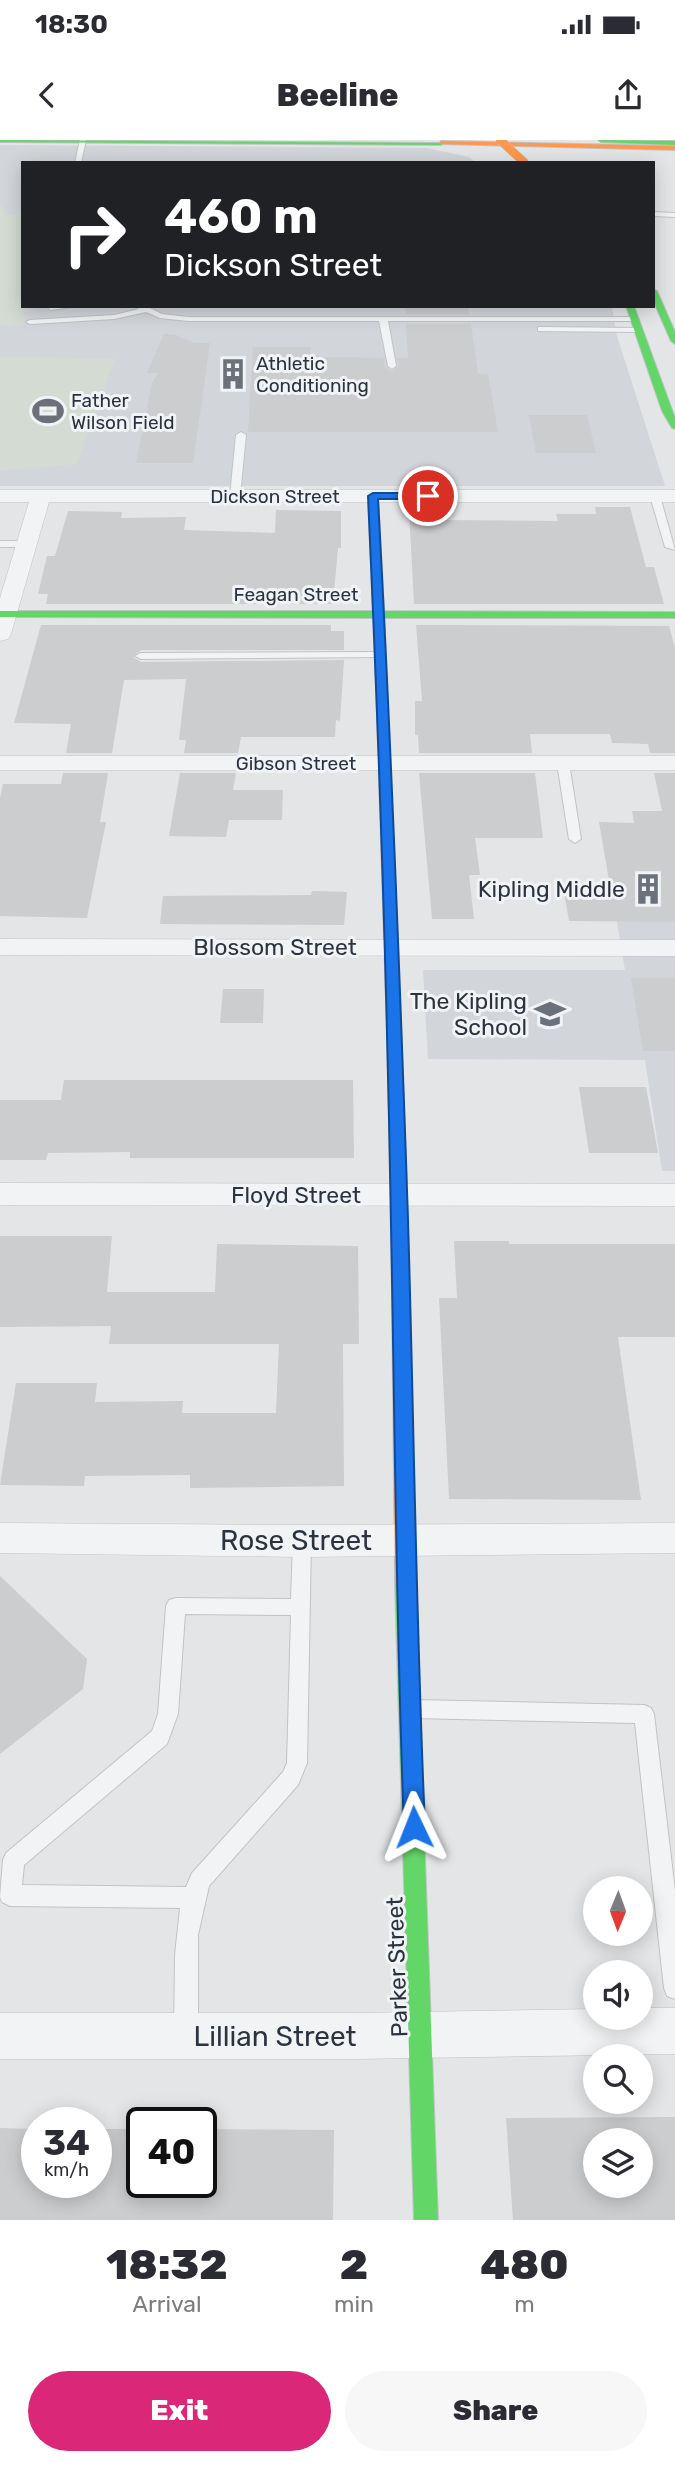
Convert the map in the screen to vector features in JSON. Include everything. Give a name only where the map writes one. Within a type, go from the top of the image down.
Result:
[{"type":"street","points":[[0,140],[415,142],[500,149],[549,142],[673,146]]},
{"type":"street","points":[[500,149],[521,140],[543,161]]},
{"type":"street","points":[[601,140],[673,146]]},
{"type":"street","points":[[549,142],[569,161]]},
{"type":"street","points":[[596,161],[619,151],[673,146]]},
{"type":"street","points":[[500,149],[521,161]]},
{"type":"street","points":[[655,295],[671,324]]},
{"type":"street","points":[[671,324],[634,318],[666,411],[675,426]]},
{"type":"street","name":"Dickson Street","points":[[0,496],[665,496]]},
{"type":"street","points":[[2,621],[41,496]]},
{"type":"street","name":"Parker Street","points":[[373,496],[386,764],[399,1195],[405,1540],[426,2220]]},
{"type":"street","name":"Feagan Street","points":[[2,621],[378,615],[675,615]]},
{"type":"street","name":"Gibson Street","points":[[0,763],[675,763]]},
{"type":"street","name":"Blossom Street","points":[[0,947],[675,948]]},
{"type":"street","name":"Floyd Street","points":[[0,1194],[675,1195]]},
{"type":"street","name":"Rose Street","points":[[0,1538],[302,1541],[675,1538]]},
{"type":"street","name":"Lillian Street","points":[[0,2036],[422,2036],[675,2031]]},
{"type":"lane","points":[[79,161],[83,140]]},
{"type":"lane","points":[[655,214],[675,215]]},
{"type":"lane","points":[[103,308],[105,317]]},
{"type":"lane","points":[[30,322],[105,317],[142,308],[167,317],[188,319],[634,318]]},
{"type":"lane","points":[[480,319],[547,330],[589,330],[634,318]]},
{"type":"lane","points":[[541,319],[542,327],[547,330]]},
{"type":"lane","points":[[585,319],[589,330]]},
{"type":"lane","points":[[383,320],[392,366]]},
{"type":"lane","points":[[235,496],[241,435]]},
{"type":"lane","points":[[665,496],[670,547],[675,547]]},
{"type":"lane","points":[[0,544],[27,544]]},
{"type":"lane","points":[[141,656],[380,655]]},
{"type":"lane","points":[[563,763],[575,839]]},
{"type":"lane","points":[[186,2036],[186,1976],[192,1898],[200,1880],[291,1778],[297,1763],[302,1541]]},
{"type":"lane","points":[[192,1898],[10,1895],[14,1860],[160,1737],[167,1714],[176,1606],[300,1606]]},
{"type":"lane","points":[[410,1709],[644,1714],[675,1987]]},
{"type":"shaded area","points":[[0,145],[427,148],[469,157],[474,161],[21,161],[21,308],[612,308],[616,333],[665,486],[0,486]]},
{"type":"shaded area","points":[[0,202],[5,215],[21,214],[20,292],[26,325],[0,325]]},
{"type":"shaded area","name":"Father Wilson Field","points":[[0,357],[115,359],[77,464],[0,471]]},
{"type":"shaded area","name":"The Kipling School","points":[[605,852],[675,853],[675,1171],[662,1171],[645,1060],[428,1059],[423,970],[625,970]]},
{"type":"building","points":[[405,308],[468,308],[469,314],[406,314]]},
{"type":"building","points":[[406,324],[471,324],[478,374],[488,374],[498,432],[248,432],[253,347],[311,347],[310,355],[319,357],[384,358],[385,367],[392,372],[399,366],[397,358],[408,358]]},
{"type":"building","points":[[164,334],[176,335],[194,343],[210,343],[193,463],[136,463],[152,383],[158,373],[147,373]]},
{"type":"building","points":[[529,415],[587,415],[596,453],[536,453]]},
{"type":"building","points":[[595,507],[630,507],[646,567],[654,567],[664,604],[414,604],[409,509],[436,509],[437,520],[558,521],[556,514],[596,514]]},
{"type":"building","points":[[276,510],[341,511],[341,548],[338,548],[333,604],[46,604],[48,594],[38,594],[47,556],[55,556],[68,511],[122,512],[121,518],[186,517],[184,530],[275,533]]},
{"type":"building","points":[[41,625],[331,625],[331,631],[344,631],[344,650],[141,650],[133,657],[141,662],[344,660],[340,721],[336,720],[335,737],[241,737],[238,753],[184,753],[186,740],[179,740],[186,679],[124,680],[112,753],[66,753],[71,724],[14,723]]},
{"type":"building","points":[[416,625],[669,626],[675,648],[675,753],[650,753],[648,744],[612,743],[610,734],[530,734],[532,753],[419,753],[418,735],[415,735],[415,701],[422,701]]},
{"type":"building","points":[[63,773],[108,773],[100,822],[106,822],[87,918],[0,916],[0,798],[3,784],[61,784]]},
{"type":"building","points":[[180,773],[236,773],[233,790],[283,790],[282,820],[229,820],[226,837],[169,836]]},
{"type":"building","points":[[419,773],[535,773],[543,838],[475,838],[480,875],[469,875],[474,919],[432,919]]},
{"type":"building","points":[[654,773],[675,773],[675,922],[569,921],[563,886],[610,886],[599,822],[634,823],[632,811],[662,811]]},
{"type":"building","points":[[312,891],[347,892],[344,925],[160,924],[163,896],[311,895]]},
{"type":"building","points":[[631,978],[675,978],[675,1051],[643,1051]]},
{"type":"building","points":[[223,989],[264,989],[263,1023],[220,1023]]},
{"type":"building","points":[[64,1080],[353,1080],[354,1158],[130,1158],[130,1152],[48,1153],[46,1160],[0,1160],[0,1100],[61,1100]]},
{"type":"building","points":[[579,1087],[646,1087],[658,1153],[589,1153]]},
{"type":"building","points":[[0,1236],[112,1236],[107,1292],[215,1292],[217,1244],[358,1246],[359,1344],[343,1344],[344,1486],[190,1488],[190,1475],[85,1476],[84,1486],[0,1485],[16,1383],[97,1383],[95,1402],[183,1401],[182,1413],[276,1413],[279,1344],[109,1344],[111,1326],[0,1327]]},
{"type":"building","points":[[454,1241],[509,1241],[509,1244],[675,1244],[675,1337],[618,1337],[641,1500],[449,1499],[439,1298],[457,1298]]},
{"type":"building","points":[[0,1576],[87,1659],[83,1689],[0,1754]]},
{"type":"building","points":[[675,2117],[675,2220],[513,2220],[506,2118]]},
{"type":"building","points":[[0,2128],[21,2129],[21,2198],[112,2198],[112,2129],[126,2129],[126,2198],[217,2198],[217,2129],[334,2130],[333,2220],[0,2220]]},
{"type":"traffic: fast","points":[[0,140],[441,143]]},
{"type":"traffic: fast","points":[[601,140],[675,143]]},
{"type":"traffic: fast","points":[[655,296],[675,341]]},
{"type":"traffic: fast","points":[[631,308],[666,411],[675,426]]},
{"type":"traffic: fast","points":[[373,496],[386,764],[394,1030]]},
{"type":"traffic: fast","points":[[0,614],[675,615]]},
{"type":"traffic: fast","points":[[405,1581],[426,2220]]},
{"type":"traffic: slow","points":[[500,140],[523,161]]},
{"type":"traffic: slow","points":[[441,143],[675,148]]},
{"type":"traffic: slow","points":[[399,1195],[405,1581]]},
{"type":"traffic: jam","points":[[394,1030],[399,1195]]},
{"type":"place","name":"Athletic Conditioning","points":[[233,374]]},
{"type":"place","name":"Father Wilson Field","points":[[48,411]]},
{"type":"place","name":"Kipling Middle","points":[[648,889]]},
{"type":"place","name":"The Kipling School","points":[[550,1014]]},
{"type":"route","points":[[414,1827],[406,1621],[400,1223],[390,970],[386,764],[373,496],[428,496]]}]
